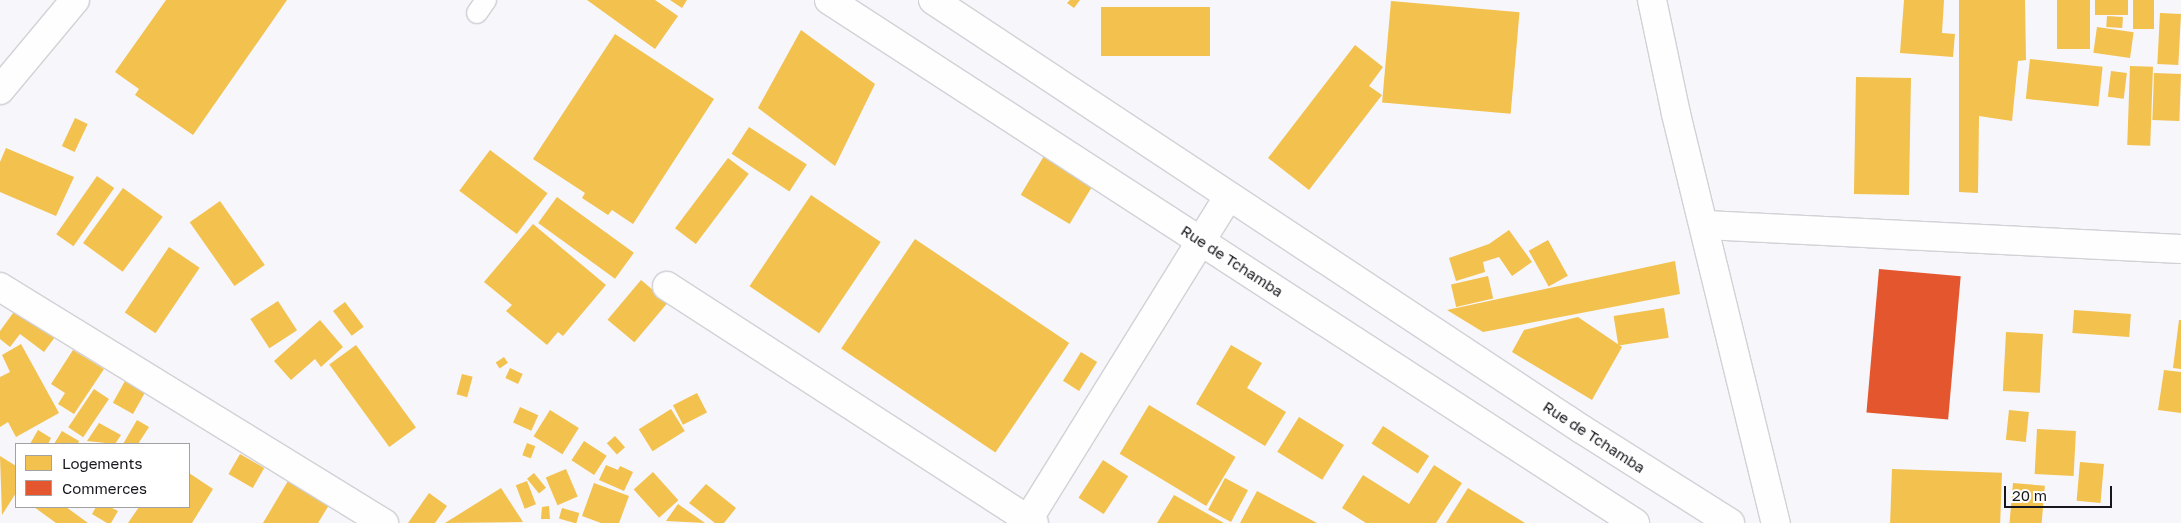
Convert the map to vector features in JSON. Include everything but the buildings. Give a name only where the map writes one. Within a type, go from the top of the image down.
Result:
[{"type":"street","points":[[0,90],[75,0]]},
{"type":"street","name":"Rue de Tchamba","points":[[829,0],[1635,523]]},
{"type":"street","name":"Rue de Tchamba","points":[[933,0],[1582,430],[1730,523]]},
{"type":"street","points":[[1652,0],[1676,114],[1705,225],[1776,523]]},
{"type":"street","points":[[667,286],[1029,522],[1228,197]]},
{"type":"street","points":[[1705,225],[2181,249]]},
{"type":"street","points":[[0,287],[384,523]]}]
